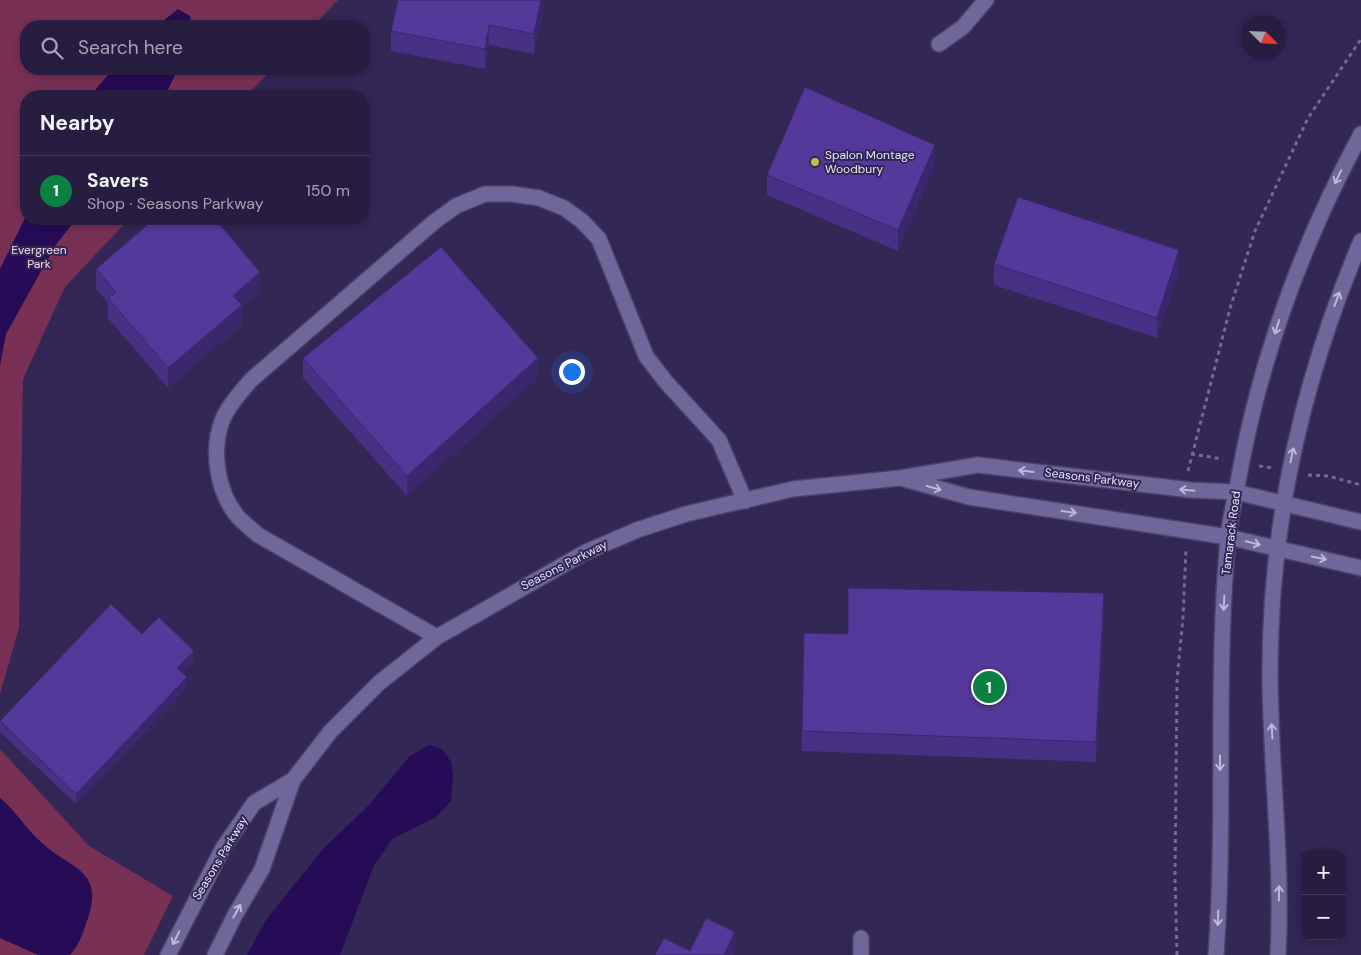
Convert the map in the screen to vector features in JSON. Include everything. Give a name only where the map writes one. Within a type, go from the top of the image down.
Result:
[{"type":"street","points":[[939,44],[963,27],[986,0]]},
{"type":"street","name":"Tamarack Road","points":[[1216,955],[1219,880],[1220,665],[1228,537],[1251,414],[1280,317],[1318,221],[1361,134]]},
{"type":"street","points":[[437,637],[258,535],[237,516],[226,497],[218,476],[217,453],[222,422],[234,400],[251,380],[434,222],[456,206],[485,194],[512,194],[539,198],[564,208],[582,221],[599,239],[646,356],[666,382],[719,440],[745,501]]},
{"type":"street","points":[[1278,955],[1279,847],[1270,671],[1277,549],[1283,502],[1299,423],[1316,360],[1341,288],[1361,241]]},
{"type":"street","name":"Seasons Parkway","points":[[215,955],[235,915],[262,869],[293,780],[330,732],[379,683],[437,637],[584,553],[637,530],[686,514],[793,489],[900,478],[978,465],[1191,490],[1236,492],[1361,522]]},
{"type":"street","name":"Seasons Parkway","points":[[900,478],[969,497],[1228,537],[1361,568]]},
{"type":"street","name":"Seasons Parkway","points":[[168,955],[223,848],[254,803],[293,780]]},
{"type":"street","points":[[861,938],[861,955]]},
{"type":"path","points":[[1188,468],[1231,305],[1255,232],[1308,118],[1361,39]]},
{"type":"path","points":[[1316,476],[1328,476],[1361,485]]},
{"type":"path","points":[[1178,955],[1175,877],[1176,681],[1183,617],[1185,556]]},
{"type":"green space","name":"Evergreen Park","points":[[0,0],[338,0],[319,20],[20,20],[20,75],[266,75],[252,90],[20,90],[20,225],[123,225],[65,287],[23,379],[19,628],[0,694]]},
{"type":"green space","points":[[0,749],[89,846],[173,896],[144,955],[0,955]]},
{"type":"shaded area","points":[[178,9],[190,16],[191,20],[164,20]]},
{"type":"shaded area","points":[[108,75],[175,75],[168,90],[95,90]]},
{"type":"shaded area","points":[[22,225],[71,225],[55,246],[6,334],[0,365],[0,269]]},
{"type":"shaded area","points":[[429,745],[442,749],[451,762],[453,775],[451,801],[436,817],[392,839],[374,865],[340,955],[247,955],[266,920],[323,849],[368,806],[410,756]]},
{"type":"shaded area","points":[[0,798],[42,843],[82,872],[88,880],[92,889],[92,902],[83,933],[70,955],[38,955],[0,938]]},
{"type":"building","points":[[398,0],[541,0],[534,34],[489,25],[485,49],[391,31]]},
{"type":"building","points":[[805,87],[935,145],[898,230],[767,175]]},
{"type":"building","points":[[1018,197],[1179,250],[1157,318],[994,264]]},
{"type":"building","points":[[147,225],[220,225],[260,272],[233,296],[242,305],[168,368],[108,298],[116,292],[96,269]]},
{"type":"building","points":[[441,247],[538,358],[407,476],[303,358]]},
{"type":"building","points":[[848,588],[1104,593],[1096,742],[802,731],[804,633],[848,634]]},
{"type":"building","points":[[111,604],[142,634],[159,617],[194,651],[177,668],[187,677],[76,794],[0,721]]},
{"type":"building","points":[[706,918],[735,932],[724,955],[655,955],[664,938],[690,951]]},
{"type":"place","name":"Spalon Montage Woodbury","points":[[815,162]]},
{"type":"place","name":"Savers","points":[[989,687]]}]
